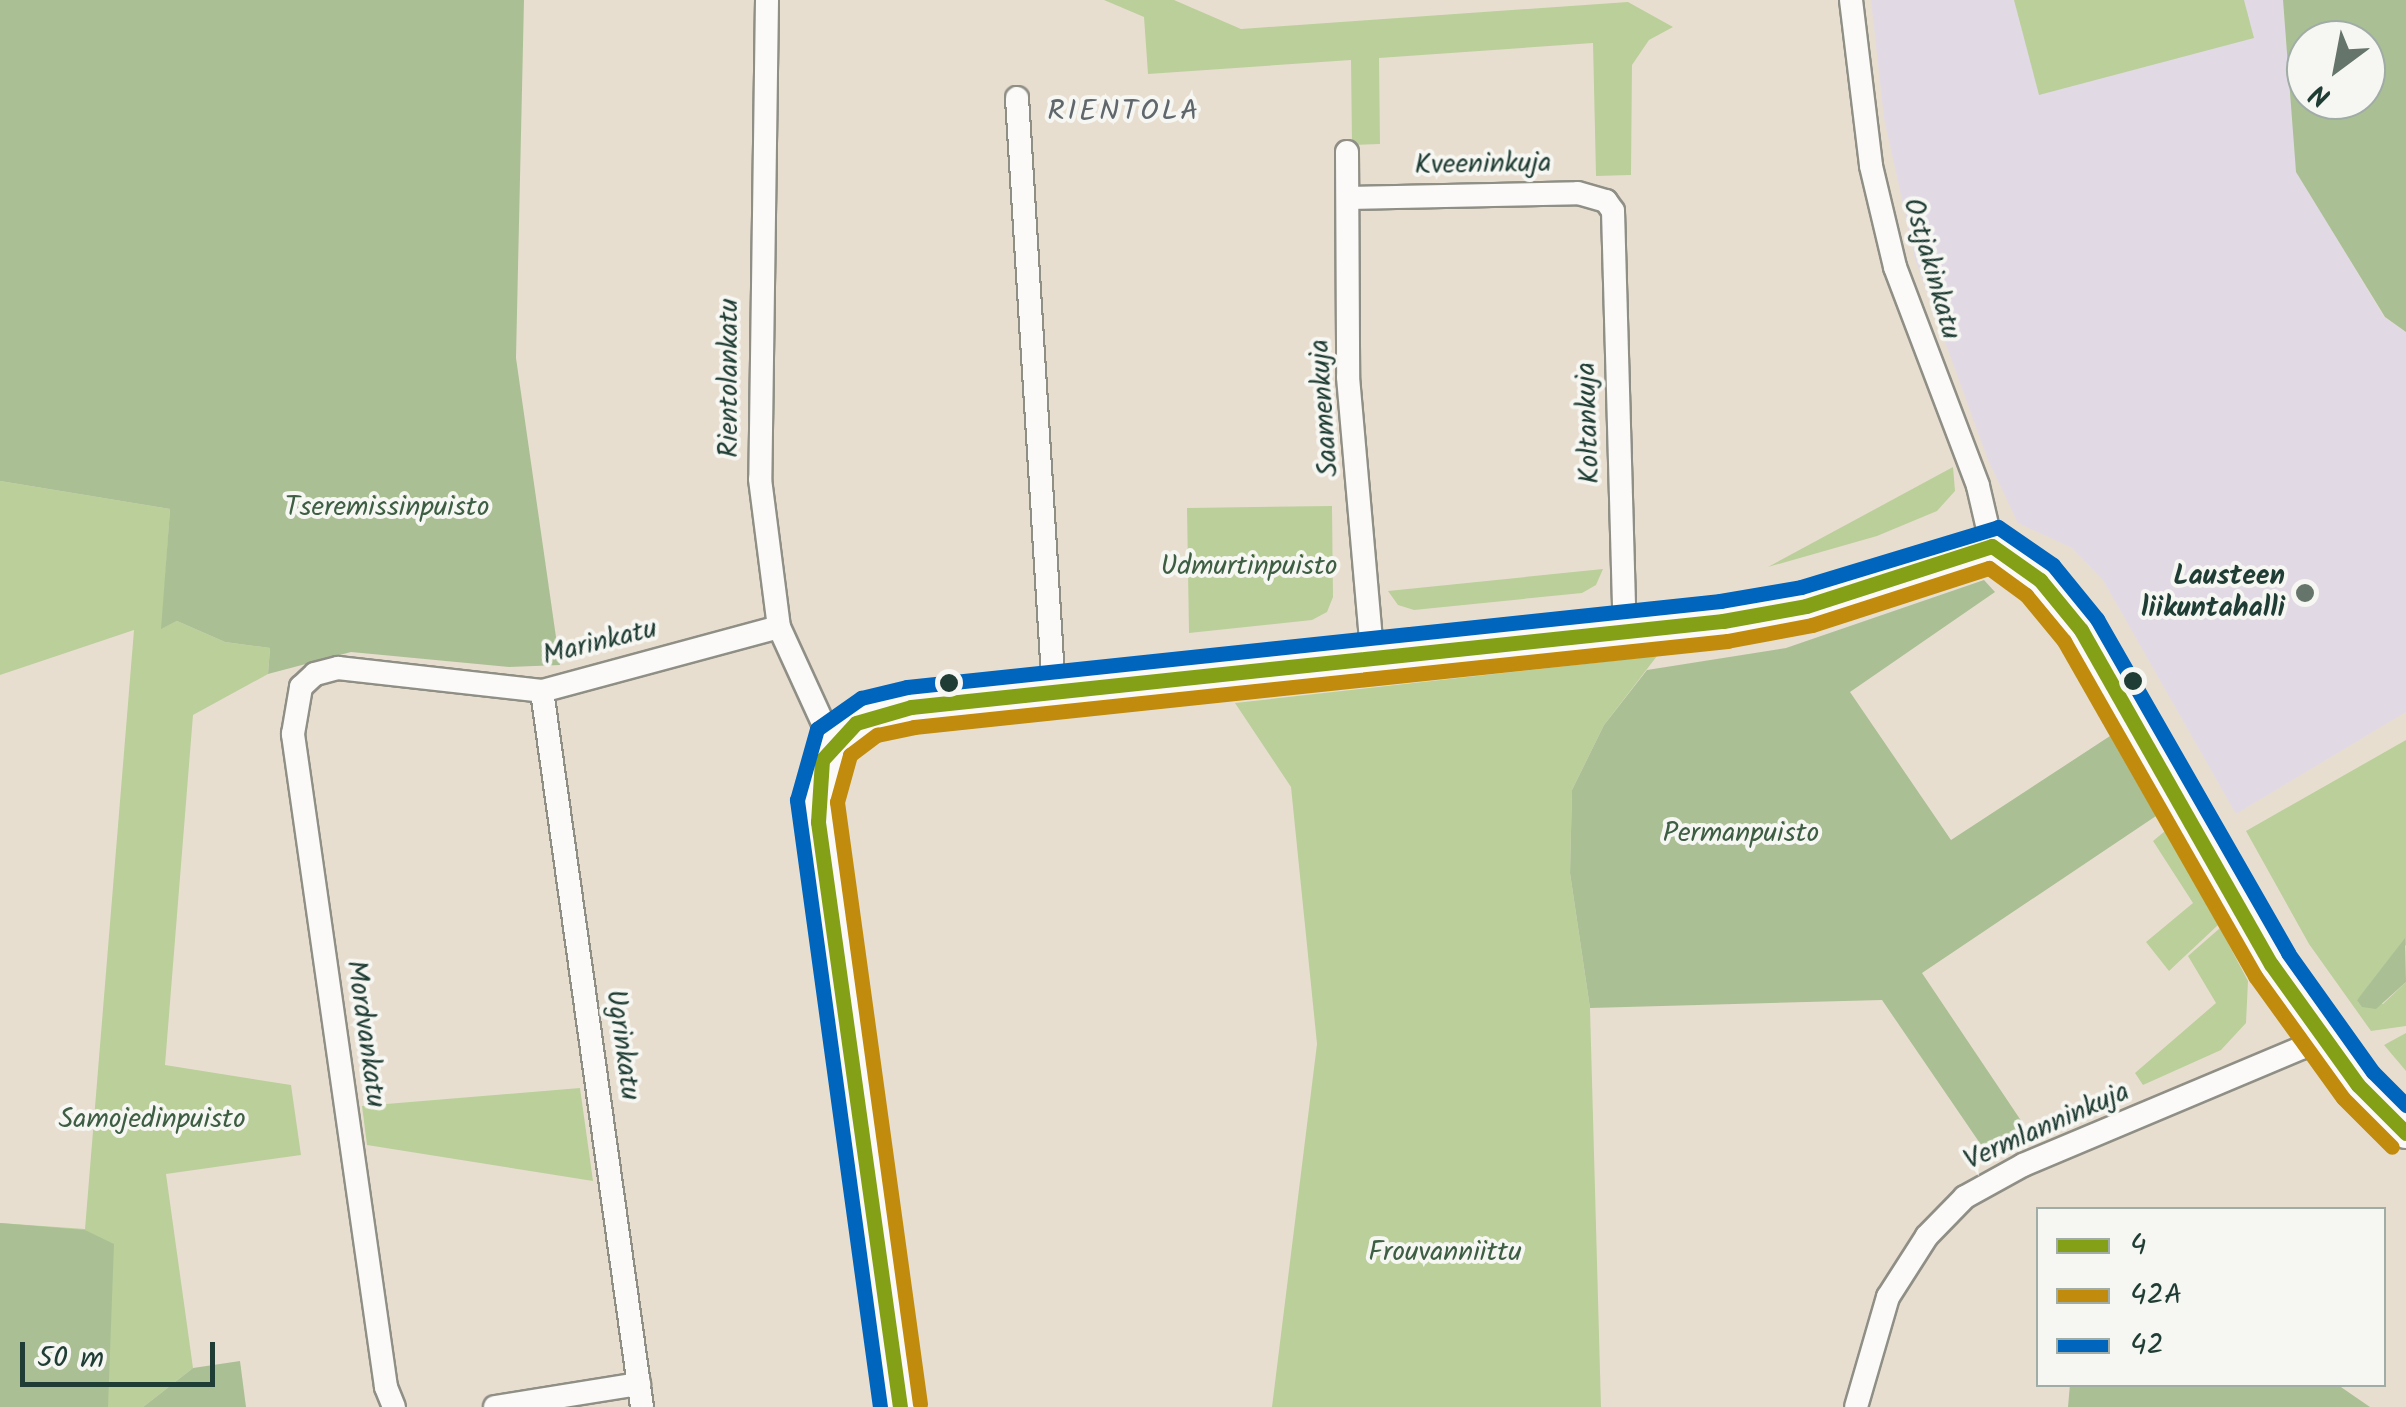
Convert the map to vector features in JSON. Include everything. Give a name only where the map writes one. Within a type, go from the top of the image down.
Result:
[{"type":"street","name":"Rientolankatu","points":[[767,0],[760,461],[779,627],[832,743]]},
{"type":"street","name":"Ostjakinkatu","points":[[1851,0],[1871,166],[1895,267],[1978,486],[1992,546]]},
{"type":"street","points":[[1016,98],[1054,692]]},
{"type":"street","name":"Saamenkuja","points":[[1347,152],[1348,378],[1373,660]]},
{"type":"street","name":"Kveeninkuja","points":[[1348,198],[1578,193],[1606,201],[1613,211]]},
{"type":"street","name":"Koltankuja","points":[[1613,211],[1626,633]]},
{"type":"street","points":[[900,1407],[818,822],[817,782],[832,743],[870,716],[1054,692],[1626,633],[1806,606],[1992,546],[2040,580],[2081,630],[2272,964],[2318,1034],[2406,1134]]},
{"type":"street","name":"Marinkatu","points":[[315,674],[338,668],[542,690],[779,627]]},
{"type":"street","name":"Mordvankatu","points":[[315,674],[294,704],[293,734],[386,1387],[394,1407]]},
{"type":"street","name":"Ugrinkatu","points":[[542,690],[641,1396]]},
{"type":"street","name":"Vermlanninkuja","points":[[1856,1407],[1888,1298],[1927,1236],[1965,1197],[2023,1164],[2301,1048],[2318,1034]]},
{"type":"street","points":[[495,1407],[641,1396]]},
{"type":"shaded area","points":[[1871,0],[2283,0],[2286,120],[2293,120],[2297,172],[2384,317],[2406,332],[2406,712],[2236,814],[2103,580],[2072,548],[2018,523],[1988,460],[1915,259],[1884,118]]},
{"type":"green space","name":"Tseremissinpuisto","points":[[0,0],[524,0],[516,358],[560,665],[509,667],[351,652],[268,674],[270,648],[225,642],[177,621],[161,629],[170,509],[0,481]]},
{"type":"green space","points":[[1104,0],[1174,0],[1241,29],[1628,2],[1673,27],[1649,40],[1632,65],[1631,175],[1596,176],[1593,43],[1379,58],[1380,144],[1352,145],[1351,60],[1148,74],[1144,17]]},
{"type":"green space","points":[[2014,0],[2244,0],[2254,38],[2039,95]]},
{"type":"green space","points":[[2283,0],[2406,0],[2406,332],[2385,317],[2296,172],[2292,120],[2386,120],[2386,20],[2286,20],[2286,40]]},
{"type":"green space","points":[[1953,467],[1955,491],[1937,511],[1877,536],[1768,567]]},
{"type":"green space","name":"Samojedinpuisto","points":[[0,481],[170,509],[162,628],[177,621],[225,642],[270,648],[268,674],[193,715],[165,1065],[291,1085],[301,1155],[166,1174],[193,1368],[143,1407],[0,1407],[0,1223],[85,1229],[134,630],[0,675]]},
{"type":"green space","name":"Udmurtinpuisto","points":[[1332,506],[1333,597],[1327,612],[1312,620],[1189,633],[1187,508]]},
{"type":"green space","name":"Udmurtinpuisto","points":[[1603,569],[1596,585],[1582,593],[1414,610],[1398,605],[1388,591]]},
{"type":"green space","name":"Permanpuisto","points":[[1984,580],[1995,592],[1850,692],[1951,840],[2110,736],[2156,816],[1922,973],[2030,1134],[1988,1155],[1882,1000],[1590,1008],[1570,873],[1572,790],[1604,725],[1647,670],[1786,648]]},
{"type":"green space","name":"Frouvanniittu","points":[[1657,656],[1604,725],[1572,790],[1570,873],[1590,1008],[1601,1407],[1272,1407],[1317,1044],[1291,787],[1235,703]]},
{"type":"green space","points":[[2406,740],[2406,945],[2357,1000],[2383,1004],[2406,982],[2406,1026],[2371,1031],[2309,944],[2246,831]]},
{"type":"green space","points":[[2165,831],[2218,925],[2169,971],[2146,942],[2193,903],[2153,841]]},
{"type":"green space","points":[[2220,928],[2248,981],[2246,1023],[2221,1050],[2143,1085],[2135,1073],[2216,1003],[2188,956]]},
{"type":"green space","points":[[2405,938],[2406,982],[2376,1009],[2362,1007],[2357,1000]]},
{"type":"green space","points":[[2406,1033],[2406,1071],[2384,1045]]},
{"type":"green space","points":[[580,1088],[593,1181],[367,1145],[362,1106]]},
{"type":"green space","points":[[0,1223],[85,1230],[114,1244],[108,1407],[0,1407]]},
{"type":"green space","points":[[240,1361],[246,1407],[143,1407],[193,1368]]},
{"type":"green space","points":[[2070,1387],[2341,1387],[2370,1407],[2068,1407]]},
{"type":"transit line","name":"42","points":[[880,1407],[797,800],[817,729],[861,698],[907,687],[1720,601],[1801,587],[1998,527],[2053,565],[2097,619],[2288,953],[2373,1072],[2406,1105]]},
{"type":"transit line","name":"4","points":[[1992,546],[2040,580],[2081,630],[2271,964],[2358,1085],[2406,1133]]},
{"type":"transit line","name":"4","points":[[900,1407],[818,822],[822,760],[856,723],[911,707],[1723,621],[1806,606],[1992,546]]},
{"type":"transit line","name":"42A","points":[[920,1404],[837,802],[850,755],[877,735],[914,727],[1727,641],[1812,625],[1989,568],[2026,595],[2064,641],[2255,976],[2343,1098],[2392,1147]]},
{"type":"place","name":"Lausteen liikuntahalli","points":[[2305,593]]},
{"type":"district","name":"RIENTOLA","points":[[1124,112]]}]
